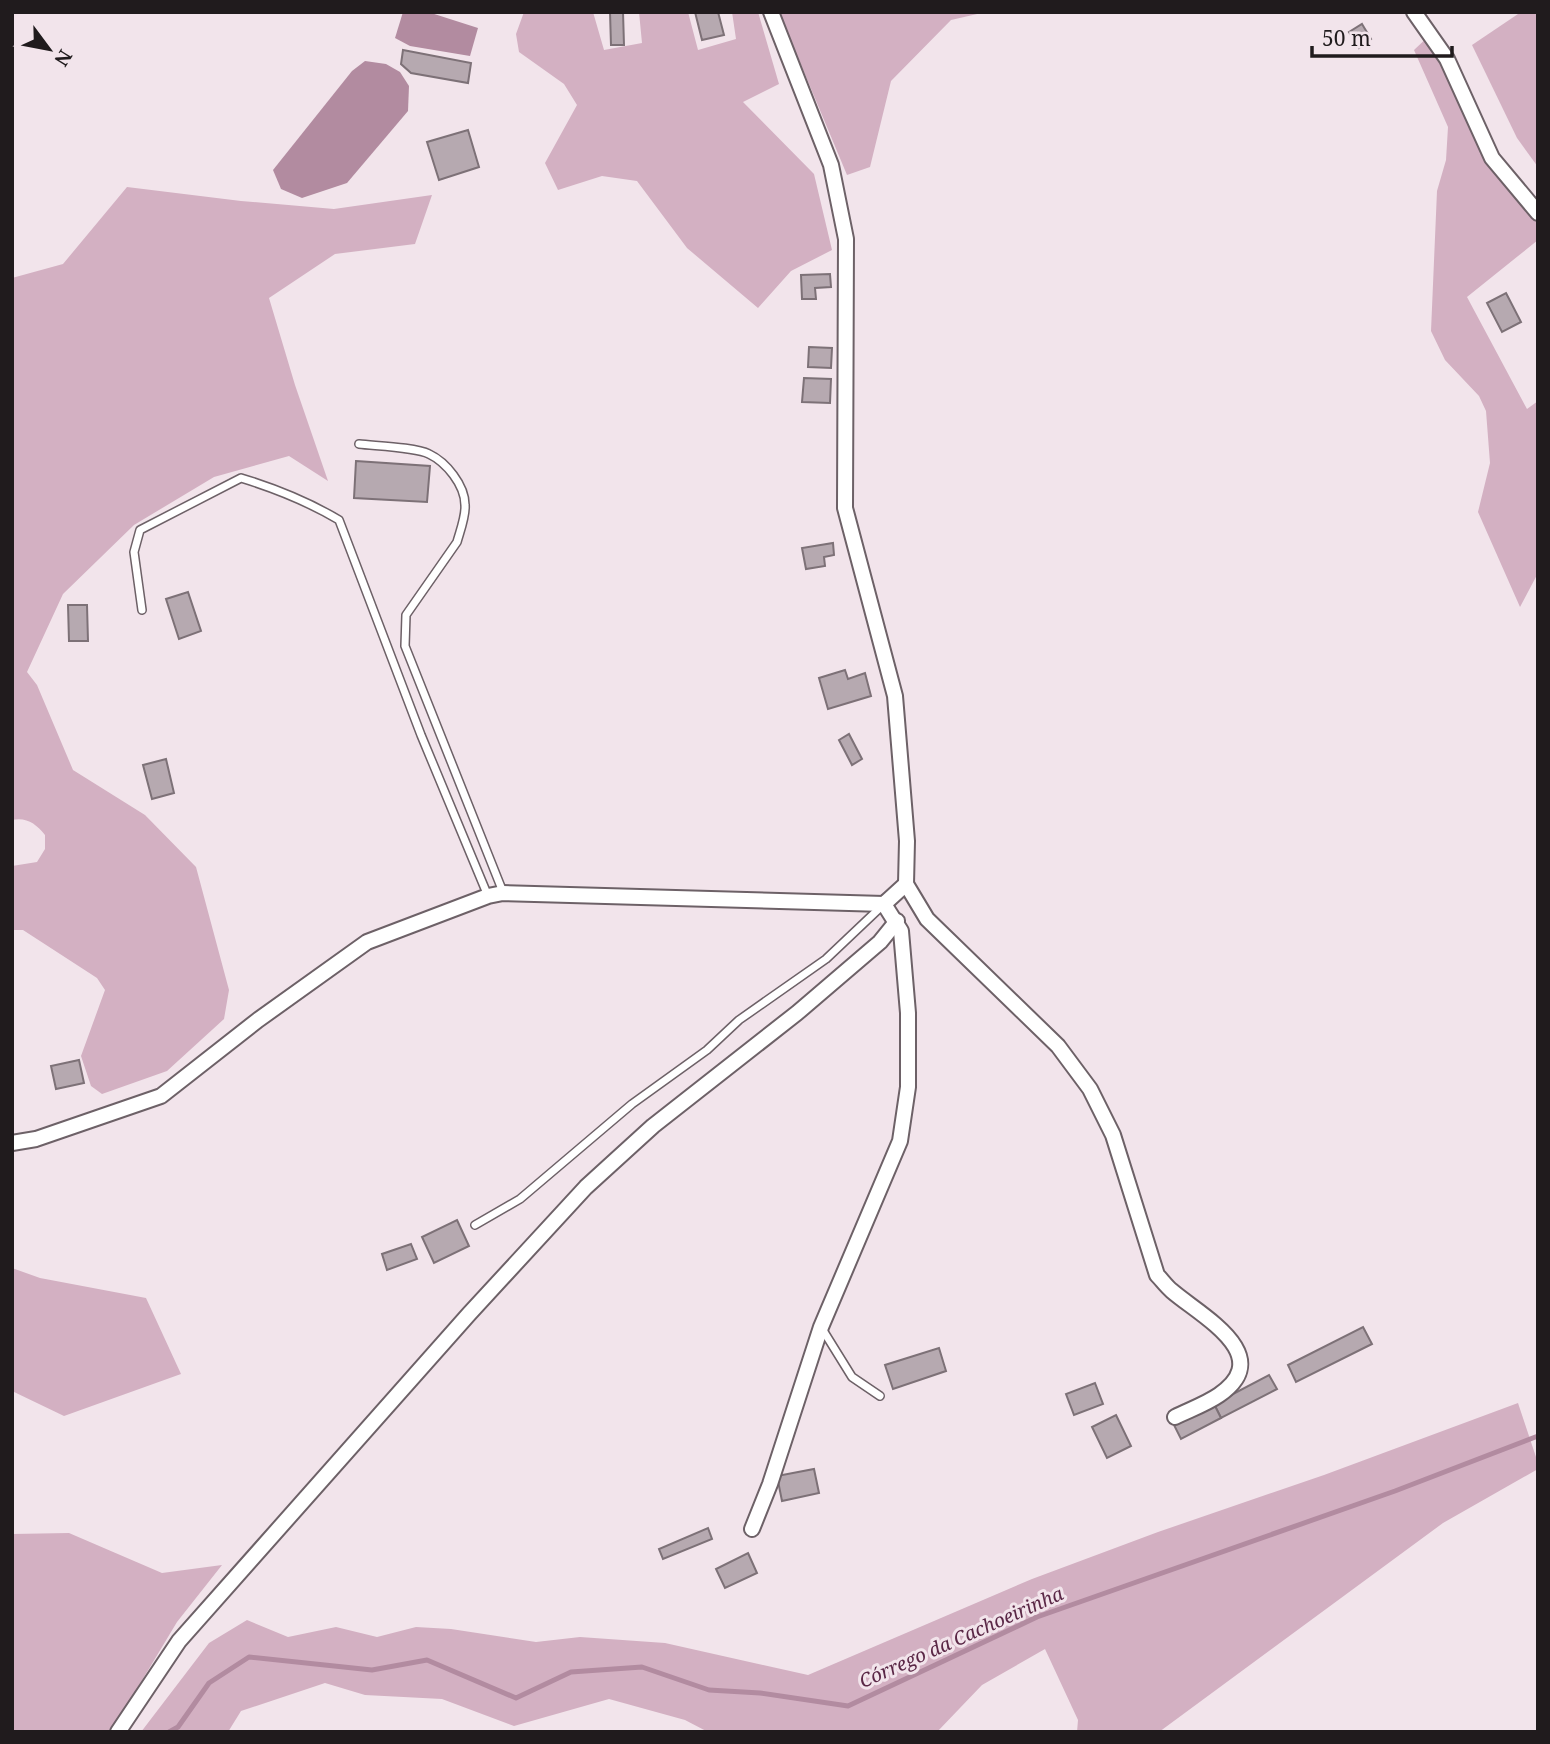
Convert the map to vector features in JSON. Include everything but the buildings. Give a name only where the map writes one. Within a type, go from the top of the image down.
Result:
[{"type":"street","points":[[771,12],[831,165],[846,239],[845,508],[895,696],[907,841],[906,884],[927,919],[1058,1046],[1090,1088],[1113,1135],[1157,1275],[1169,1289],[1229,1336],[1238,1351],[1241,1361],[1239,1373],[1232,1383],[1219,1395],[1175,1417]]},
{"type":"street","points":[[1414,12],[1447,60],[1492,158],[1538,213]]},
{"type":"street","points":[[12,1143],[36,1139],[161,1096],[258,1020],[367,943],[488,896],[503,893],[884,904],[906,884]]},
{"type":"street","points":[[752,1528],[770,1484],[821,1327],[900,1142],[908,1087],[908,1013],[901,931],[884,904]]},
{"type":"street","points":[[117,1732],[179,1641],[460,1324],[586,1187],[653,1126],[797,1013],[880,942],[897,921]]},
{"type":"lane","points":[[359,444],[428,453],[446,466],[459,485],[465,505],[460,534],[407,615],[405,646],[503,893]]},
{"type":"lane","points":[[142,610],[134,552],[140,530],[241,478],[279,489],[339,520],[421,735],[488,896]]},
{"type":"lane","points":[[475,1225],[520,1199],[632,1104],[708,1050],[739,1020],[826,959],[884,904]]},
{"type":"lane","points":[[821,1327],[852,1377],[880,1396]]},
{"type":"shaded area","points":[[403,12],[428,12],[478,28],[470,56],[410,46],[395,38]]},
{"type":"shaded area","points":[[524,12],[593,12],[604,50],[642,43],[639,12],[688,12],[698,50],[736,39],[732,12],[758,12],[779,84],[743,102],[814,174],[832,250],[791,271],[758,308],[687,248],[637,181],[602,176],[558,190],[545,163],[577,105],[564,84],[519,52],[516,34]]},
{"type":"shaded area","points":[[779,12],[986,12],[951,20],[891,81],[870,167],[847,175]]},
{"type":"shaded area","points":[[1521,12],[1538,12],[1538,167],[1517,138],[1472,45]]},
{"type":"shaded area","points":[[1432,33],[1489,140],[1538,211],[1538,240],[1467,297],[1527,409],[1538,401],[1538,573],[1520,607],[1478,512],[1490,463],[1486,411],[1479,396],[1445,360],[1431,331],[1437,191],[1446,160],[1448,127],[1414,50]]},
{"type":"shaded area","points":[[365,61],[386,64],[400,72],[409,86],[408,111],[347,183],[302,198],[281,189],[273,170],[352,71]]},
{"type":"shaded area","points":[[127,187],[334,209],[432,195],[415,244],[335,254],[269,298],[328,481],[289,456],[214,477],[134,525],[63,594],[27,672],[37,685],[73,770],[145,815],[196,867],[229,990],[224,1019],[167,1071],[102,1094],[91,1086],[81,1056],[105,990],[97,978],[23,930],[12,930],[12,866],[37,862],[45,849],[45,835],[31,822],[12,820],[12,278],[63,264]]},
{"type":"shaded area","points":[[12,1268],[40,1278],[146,1298],[181,1374],[64,1416],[12,1391]]},
{"type":"shaded area","points":[[1518,1403],[1538,1469],[1443,1523],[1159,1732],[1077,1732],[1078,1720],[1045,1649],[982,1685],[937,1732],[708,1732],[685,1720],[609,1699],[514,1726],[442,1699],[365,1695],[325,1683],[241,1711],[228,1732],[141,1732],[209,1643],[247,1620],[288,1637],[336,1627],[377,1637],[416,1627],[451,1629],[536,1642],[580,1637],[665,1643],[808,1675],[1032,1579]]},
{"type":"shaded area","points":[[69,1533],[162,1573],[222,1565],[177,1622],[111,1732],[12,1732],[12,1534]]},
{"type":"waterway","name":"Córrego da Cachoeirinha","points":[[169,1732],[178,1727],[209,1683],[249,1657],[372,1670],[427,1660],[516,1698],[571,1672],[642,1667],[709,1690],[760,1693],[848,1706],[1037,1617],[1395,1491],[1538,1436]]}]
